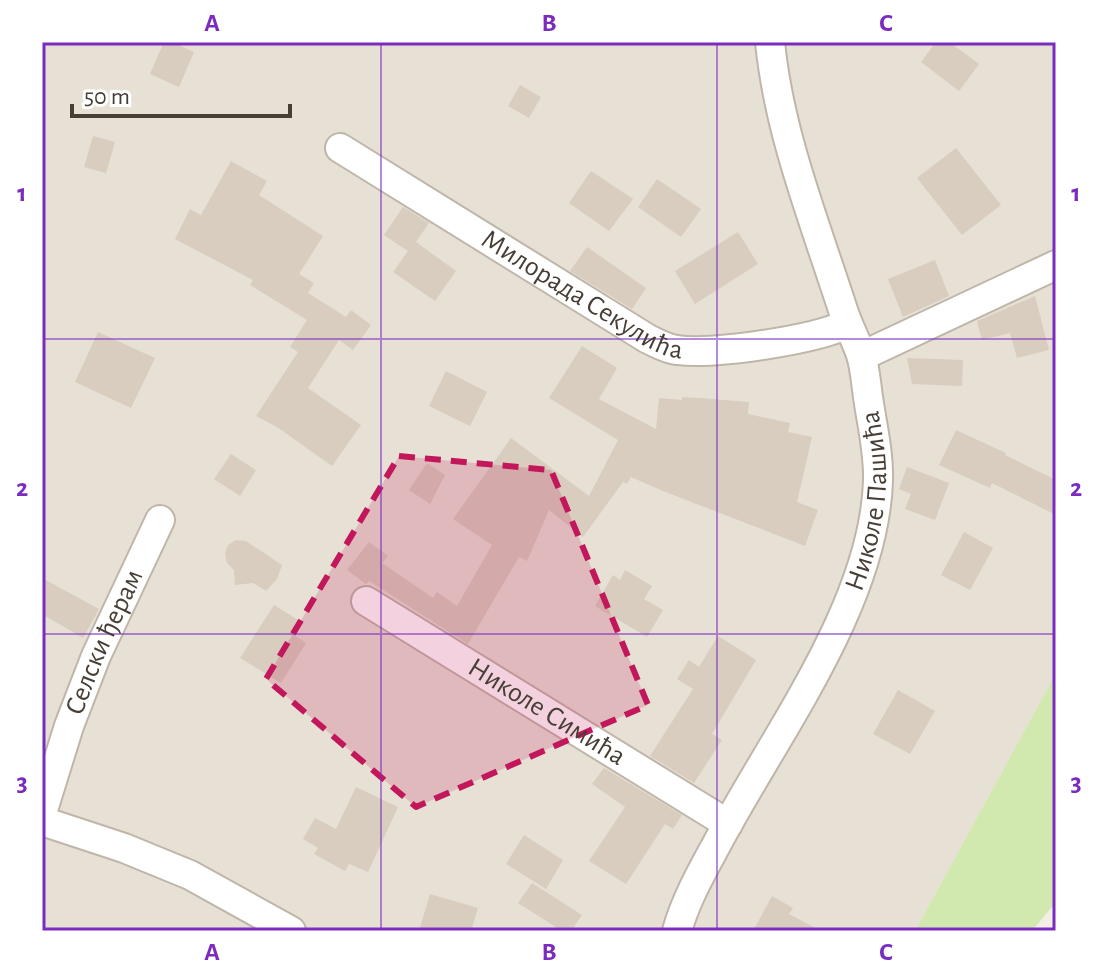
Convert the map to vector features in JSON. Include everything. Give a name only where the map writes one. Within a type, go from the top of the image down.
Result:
[{"type":"street","name":"Николе Пашића","points":[[677,931],[687,900],[836,633],[852,596],[870,537],[878,483],[878,461],[862,356],[847,324],[791,151],[770,42]]},
{"type":"street","name":"Милорада Секулића","points":[[340,148],[648,339],[674,350],[701,351],[764,344],[828,333],[847,324]]},
{"type":"street","points":[[862,356],[1056,265]]},
{"type":"street","name":"Селски ђерам","points":[[42,813],[69,726],[96,656],[160,520]]},
{"type":"street","name":"Николе Симића","points":[[366,601],[728,824]]},
{"type":"street","points":[[42,821],[124,848],[190,875],[291,931]]},
{"type":"highlighted area","points":[[399,456],[551,470],[648,705],[416,807],[266,679]]},
{"type":"shaded area","points":[[42,42],[1056,42],[1056,673],[915,931],[42,931]]},
{"type":"green space","points":[[1056,673],[1056,902],[1032,931],[915,931]]},
{"type":"building","points":[[164,42],[172,42],[194,52],[179,87],[150,74]]},
{"type":"building","points":[[936,42],[949,42],[979,64],[959,91],[921,62]]},
{"type":"building","points":[[520,85],[541,97],[529,118],[508,106]]},
{"type":"building","points":[[93,136],[115,142],[106,173],[84,167]]},
{"type":"building","points":[[956,148],[1001,205],[962,235],[917,178]]},
{"type":"building","points":[[231,161],[267,181],[259,195],[323,236],[299,274],[314,283],[308,293],[346,317],[351,310],[371,325],[353,350],[339,340],[308,388],[361,425],[332,466],[256,416],[298,352],[290,347],[307,320],[250,285],[253,280],[175,239],[190,209],[201,215]]},
{"type":"building","points":[[591,171],[633,199],[609,231],[569,203]]},
{"type":"building","points":[[657,179],[701,209],[681,237],[638,207]]},
{"type":"building","points":[[403,207],[429,223],[416,242],[456,271],[435,301],[393,272],[408,251],[384,235]]},
{"type":"building","points":[[738,232],[758,264],[695,304],[675,271]]},
{"type":"building","points":[[587,247],[646,288],[632,309],[570,271]]},
{"type":"building","points":[[935,260],[949,296],[903,317],[888,279]]},
{"type":"building","points":[[1035,296],[1049,350],[1017,358],[1010,333],[982,340],[977,321]]},
{"type":"building","points":[[98,332],[155,358],[131,408],[75,382]]},
{"type":"building","points":[[582,346],[617,368],[599,399],[656,429],[659,398],[682,400],[682,397],[749,402],[748,414],[790,423],[788,432],[812,437],[797,502],[818,510],[805,546],[631,477],[627,484],[623,482],[583,537],[549,510],[527,561],[519,557],[468,644],[347,570],[369,542],[388,556],[382,563],[433,598],[437,592],[457,606],[492,545],[453,519],[511,438],[589,496],[618,440],[549,398]]},
{"type":"building","points":[[907,358],[963,360],[962,386],[912,384]]},
{"type":"building","points":[[446,371],[487,392],[470,426],[429,406]]},
{"type":"building","points":[[956,430],[1056,480],[1056,515],[992,483],[990,488],[939,465]]},
{"type":"building","points":[[231,454],[256,470],[240,496],[214,479]]},
{"type":"building","points":[[427,463],[445,475],[430,504],[409,490]]},
{"type":"building","points":[[907,467],[949,483],[935,520],[905,509],[911,494],[899,489]]},
{"type":"building","points":[[964,532],[993,548],[970,590],[941,575]]},
{"type":"building","points":[[236,540],[246,541],[282,565],[277,579],[266,591],[253,583],[235,585],[234,570],[227,563],[225,554],[228,545]]},
{"type":"building","points":[[625,570],[652,586],[644,599],[663,610],[647,637],[595,606],[613,575],[620,580]]},
{"type":"building","points":[[42,578],[99,609],[83,638],[42,614]]},
{"type":"building","points":[[274,605],[300,621],[292,634],[306,643],[281,683],[240,658]]},
{"type":"building","points":[[718,636],[756,660],[712,734],[722,740],[694,783],[650,756],[693,689],[677,679],[689,660],[699,667]]},
{"type":"building","points":[[898,690],[935,711],[910,754],[873,734]]},
{"type":"building","points":[[604,768],[682,815],[673,829],[665,824],[626,884],[589,861],[625,807],[592,784]]},
{"type":"building","points":[[356,787],[398,807],[368,872],[349,864],[345,871],[314,854],[318,848],[303,839],[315,818],[336,829]]},
{"type":"building","points":[[524,835],[563,860],[546,889],[506,864]]},
{"type":"building","points":[[532,883],[582,915],[571,931],[562,931],[518,903]]},
{"type":"building","points":[[430,894],[478,908],[471,931],[419,931]]},
{"type":"building","points":[[772,896],[793,908],[789,914],[821,931],[753,931]]}]
